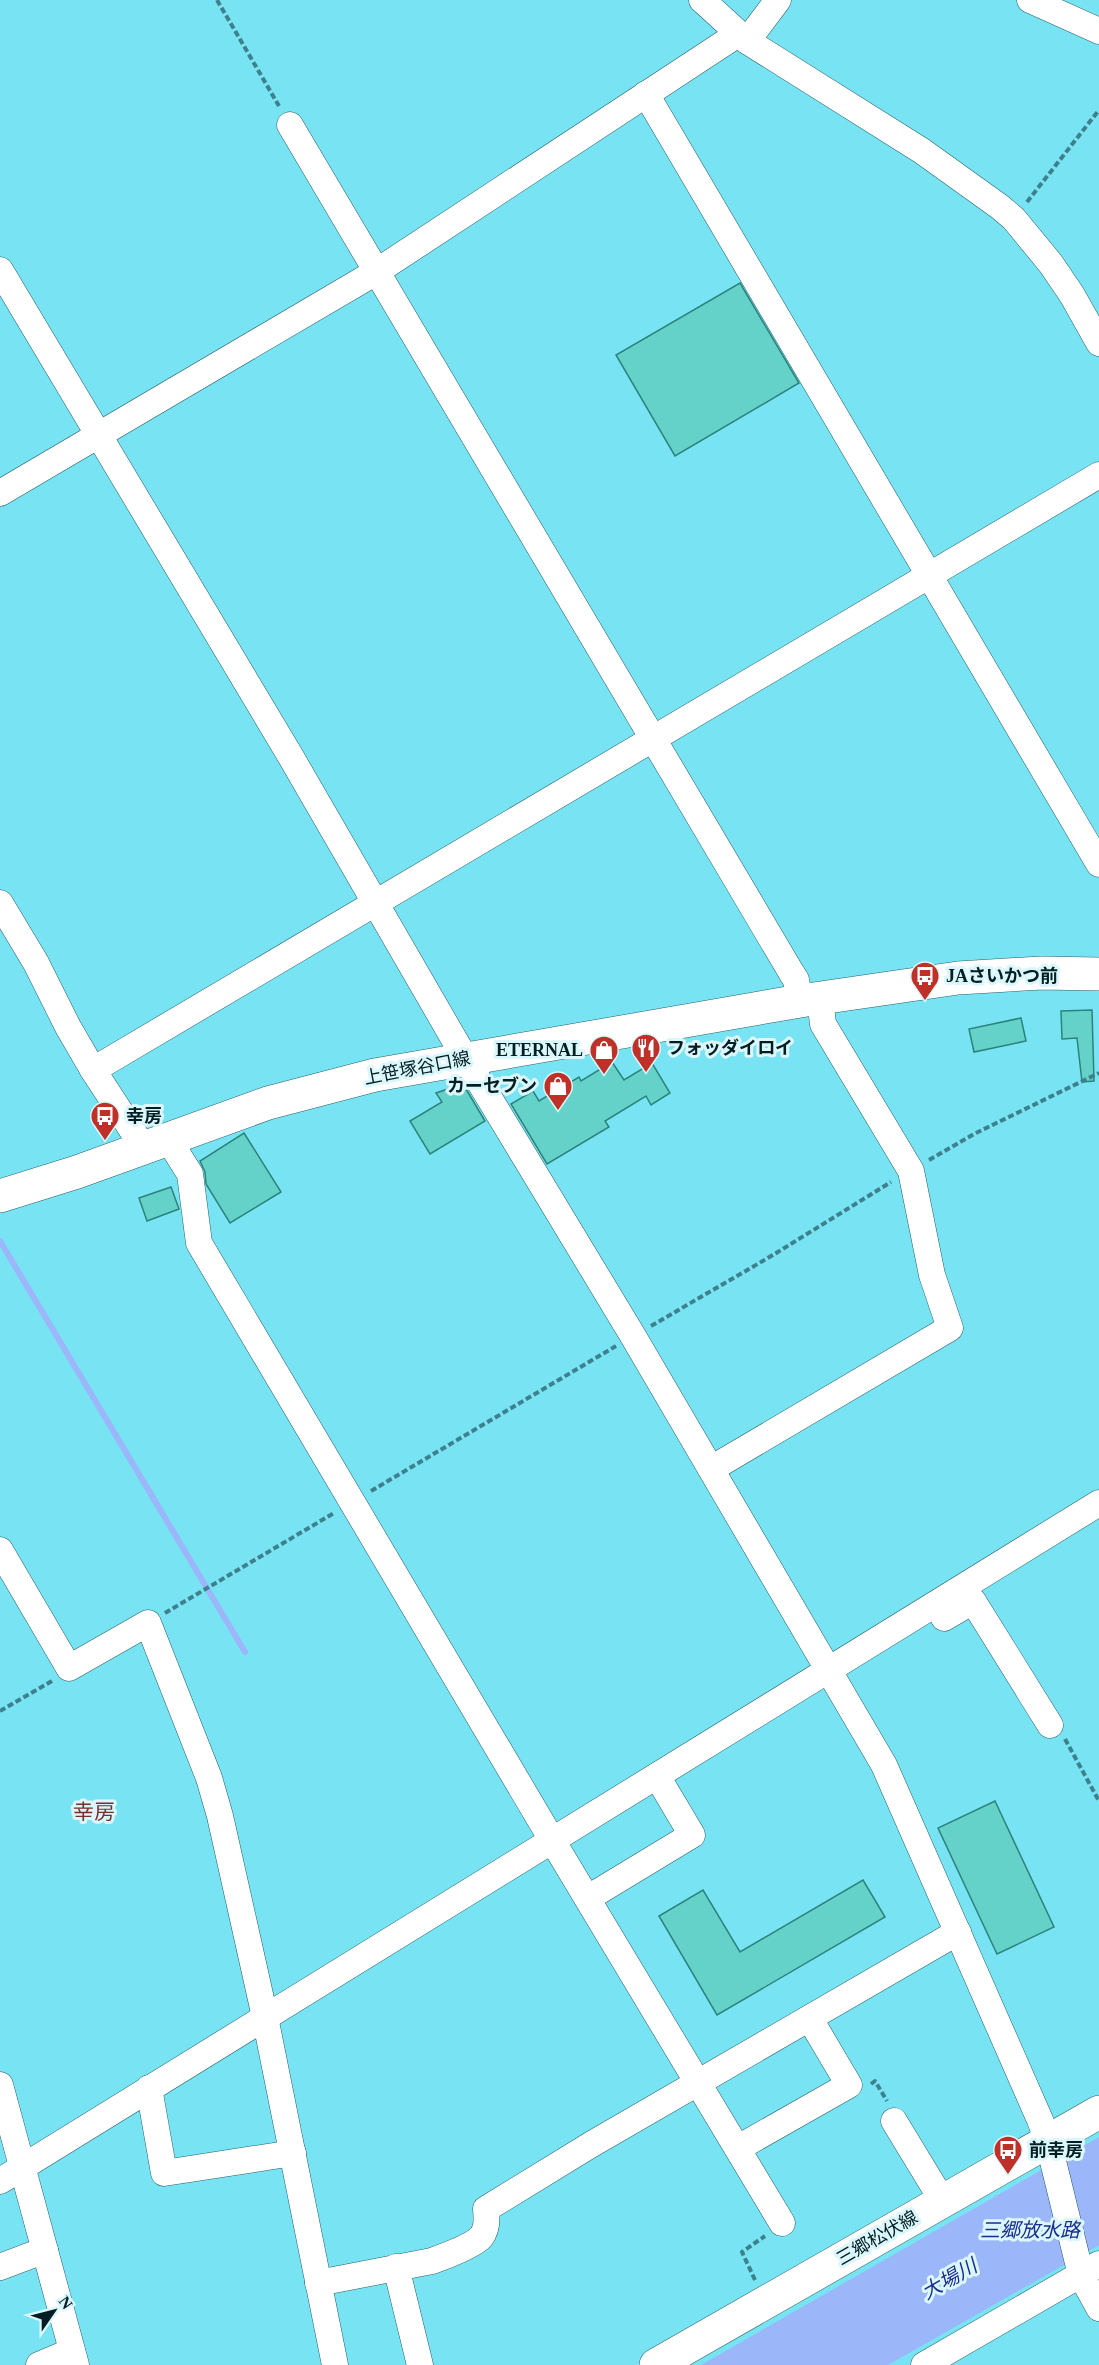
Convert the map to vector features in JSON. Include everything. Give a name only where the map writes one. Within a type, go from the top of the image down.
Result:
[{"type":"main road","name":"上笹塚谷口線","points":[[0,1196],[68,1175],[268,1103],[375,1075],[810,1000],[958,978],[1099,974]]},
{"type":"main road","name":"三郷松伏線","points":[[656,2365],[942,2200],[1051,2150],[1099,2112]]},
{"type":"street","points":[[702,0],[743,38],[922,151],[1014,219],[1051,264],[1095,330]]},
{"type":"street","points":[[0,493],[376,272],[646,94],[743,38],[778,0]]},
{"type":"street","points":[[1030,0],[1099,31]]},
{"type":"street","points":[[646,94],[1099,864]]},
{"type":"street","points":[[290,125],[653,740],[911,1171],[932,1275],[950,1328],[711,1469]]},
{"type":"street","points":[[0,270],[291,757],[465,1058],[633,1336],[884,1765],[1051,2150],[1099,2308]]},
{"type":"street","points":[[93,1070],[1099,475]]},
{"type":"street","points":[[0,903],[36,963],[68,1027],[93,1070],[156,1143],[190,1174],[199,1243],[552,1840],[782,2223]]},
{"type":"street","points":[[0,2181],[657,1776],[833,1676],[938,1613],[1099,1503]]},
{"type":"street","points":[[0,1550],[69,1668],[148,1623],[209,1778],[220,1816],[265,2017],[335,2365]]},
{"type":"street","points":[[938,1613],[973,1601],[1050,1725]]},
{"type":"street","points":[[588,1898],[692,1835],[657,1776]]},
{"type":"street","points":[[318,2283],[449,2255],[481,2238],[487,2224],[486,2209],[958,1932]]},
{"type":"street","points":[[738,2148],[849,2085],[810,2019]]},
{"type":"street","points":[[149,2088],[164,2173],[292,2153]]},
{"type":"street","points":[[2,2099],[74,2358],[39,2365]]},
{"type":"street","points":[[894,2121],[942,2200]]},
{"type":"street","points":[[0,2267],[45,2250]]},
{"type":"street","points":[[396,2267],[420,2365]]},
{"type":"street","points":[[932,2363],[1086,2267]]},
{"type":"path","points":[[217,0],[290,125]]},
{"type":"path","points":[[1014,219],[1099,110]]},
{"type":"path","points":[[148,1623],[976,1133],[1099,1073]]},
{"type":"path","points":[[0,1711],[64,1674],[69,1668]]},
{"type":"path","points":[[1050,1725],[1067,1741],[1099,1801]]},
{"type":"path","points":[[849,2085],[856,2093],[875,2081],[896,2116],[894,2121]]},
{"type":"path","points":[[765,2302],[742,2253],[782,2223]]},
{"type":"water","name":"三郷放水路","points":[[1099,2137],[1099,2245],[888,2365],[701,2365]]},
{"type":"building","points":[[740,283],[799,383],[675,456],[616,355]]},
{"type":"building","points":[[1092,1010],[1094,1081],[1082,1082],[1077,1038],[1062,1039],[1061,1011]]},
{"type":"building","points":[[1021,1018],[1026,1041],[974,1052],[969,1029]]},
{"type":"building","points":[[612,1062],[624,1080],[652,1063],[670,1093],[651,1105],[646,1096],[605,1121],[609,1127],[547,1164],[511,1104],[533,1091],[539,1101],[579,1077],[581,1081]]},
{"type":"building","points":[[463,1084],[485,1121],[430,1154],[410,1121],[442,1102],[436,1093]]},
{"type":"building","points":[[244,1133],[281,1192],[230,1223],[206,1184],[205,1172],[200,1161]]},
{"type":"building","points":[[171,1187],[179,1209],[147,1221],[139,1198]]},
{"type":"building","points":[[995,1801],[1054,1927],[997,1954],[938,1828]]},
{"type":"building","points":[[863,1880],[885,1917],[717,2015],[659,1916],[703,1890],[740,1952]]},
{"type":"waterway","points":[[0,1241],[245,1652]]},
{"type":"place","name":"JAさいかつ前","points":[[925,1002]]},
{"type":"place","name":"フォッダイロイ","points":[[646,1074]]},
{"type":"place","name":"ETERNAL","points":[[604,1076]]},
{"type":"place","name":"カーセブン","points":[[558,1112]]},
{"type":"place","name":"幸房","points":[[105,1142]]},
{"type":"place","name":"前幸房","points":[[1008,2176]]},
{"type":"district","name":"幸房","points":[[94,1812]]},
{"type":"water label","name":"大場川","points":[[949,2279]]}]
